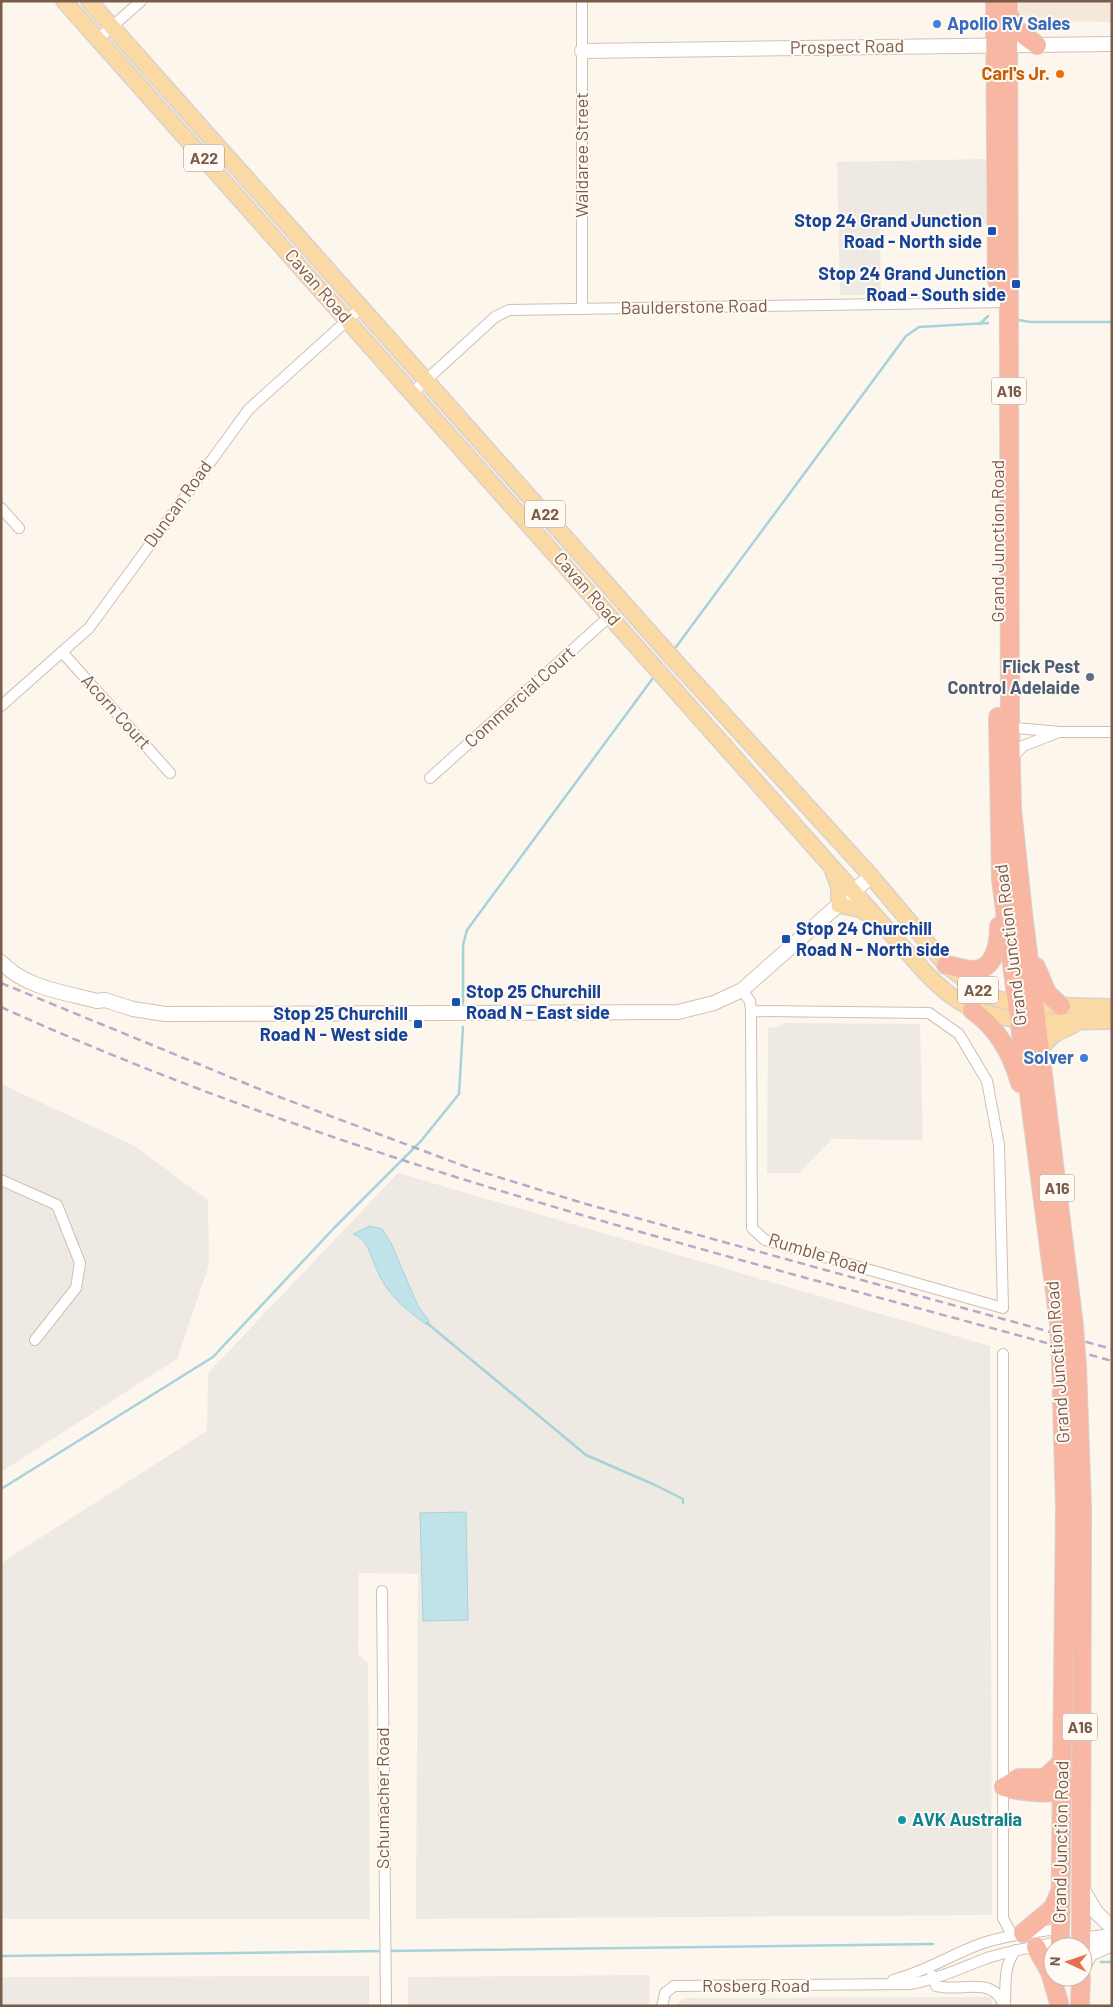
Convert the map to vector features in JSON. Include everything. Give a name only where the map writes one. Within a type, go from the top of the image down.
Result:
[{"type":"highway","points":[[1003,4],[1017,30],[1037,44]]},
{"type":"highway","name":"Grand Junction Road","points":[[1003,4],[1004,728],[1001,880],[1026,1012],[1039,1050],[1067,1325],[1074,1509],[1062,1762],[1060,1937]]},
{"type":"highway","name":"Grand Junction Road","points":[[1004,728],[1010,761],[1012,810],[1023,913],[1026,1012],[1033,1126],[1067,1325]]},
{"type":"highway","points":[[946,965],[977,969],[991,961],[997,952],[1001,880]]},
{"type":"highway","points":[[1023,913],[1042,985],[1052,999],[1061,1006]]},
{"type":"highway","points":[[972,1010],[989,1023],[1001,1038],[1018,1076],[1033,1126]]},
{"type":"highway","name":"Grand Junction Road","points":[[1073,1527],[1080,1775],[1081,1937]]},
{"type":"highway","points":[[1004,1787],[1020,1778],[1045,1778],[1062,1762]]},
{"type":"highway","points":[[1004,1787],[1018,1791],[1062,1792],[1072,1787],[1080,1775]]},
{"type":"highway","points":[[1018,1934],[1053,1908],[1060,1893]]},
{"type":"highway","points":[[1036,1947],[1050,1972],[1059,2004]]},
{"type":"highway","points":[[1059,2004],[1060,1987]]},
{"type":"highway","points":[[1080,2006],[1081,1987]]},
{"type":"main road","name":"Cavan Road","points":[[64,1],[936,984],[972,1010],[1026,1012]]},
{"type":"main road","name":"Cavan Road","points":[[90,1],[676,662],[871,876],[946,965],[979,991],[1026,1012]]},
{"type":"main road","points":[[832,866],[839,886],[839,905],[859,909],[882,922]]},
{"type":"main road","name":"A22","points":[[1026,1012],[1061,1006],[1112,1007]]},
{"type":"main road","name":"A22","points":[[1026,1012],[1084,1021],[1112,1021]]},
{"type":"main road","points":[[1039,1050],[1052,1035],[1070,1025],[1084,1021]]},
{"type":"street","points":[[98,39],[141,1]]},
{"type":"street","name":"Waldaree Street","points":[[582,1],[582,309]]},
{"type":"street","name":"Prospect Road","points":[[582,51],[1112,44]]},
{"type":"street","name":"Baulderstone Road","points":[[412,393],[503,312],[519,309],[1003,302]]},
{"type":"street","name":"Duncan Road","points":[[1,706],[89,628],[249,409],[362,307]]},
{"type":"street","points":[[1,508],[19,528]]},
{"type":"street","name":"Commercial Court","points":[[430,778],[610,616]]},
{"type":"street","name":"Acorn Court","points":[[62,652],[170,773]]},
{"type":"street","points":[[1004,728],[1060,732],[1112,732]]},
{"type":"street","points":[[1010,761],[1023,746],[1060,732]]},
{"type":"street","points":[[1,962],[15,974],[32,984],[97,1001],[105,1000],[133,1009],[165,1014],[678,1012],[714,1003],[742,990],[871,876]]},
{"type":"street","points":[[1,949],[12,961],[32,974],[100,994],[105,1000]]},
{"type":"street","name":"Rumble Road","points":[[742,990],[750,1002],[751,1011],[752,1228],[765,1240],[1003,1308],[999,1145],[987,1081],[959,1034],[929,1013],[751,1011]]},
{"type":"street","points":[[1,1180],[57,1205],[80,1263],[76,1288],[36,1340]]},
{"type":"street","points":[[1003,1354],[1003,1918],[1018,1934]]},
{"type":"street","name":"Schumacher Road","points":[[382,1591],[386,2006]]},
{"type":"street","points":[[1081,1887],[1096,1912],[1109,1923],[1083,1937]]},
{"type":"street","name":"Rosberg Road","points":[[862,1985],[892,1980],[934,1966],[983,1944],[1018,1934],[1043,1937]]},
{"type":"street","points":[[1093,1937],[1112,1936]]},
{"type":"street","points":[[1093,1953],[1112,1944]]},
{"type":"street","name":"Rosberg Road","points":[[662,2006],[665,1993],[674,1986],[910,1984],[932,1980],[1016,1950],[1043,1945]]},
{"type":"street","points":[[1004,2006],[1007,1965],[1016,1950]]},
{"type":"street","points":[[934,1966],[931,1972],[932,1980],[936,1986],[979,1987],[993,1990],[1000,1997],[1004,2006]]},
{"type":"shaded area","points":[[1019,1],[1112,1],[1112,22],[1030,21],[1019,12]]},
{"type":"shaded area","points":[[988,159],[989,224],[880,227],[881,295],[840,295],[837,162]]},
{"type":"shaded area","points":[[785,1023],[920,1024],[923,1140],[832,1139],[799,1173],[767,1173],[768,1027],[777,1028]]},
{"type":"shaded area","points":[[1,1084],[133,1145],[208,1200],[209,1265],[177,1359],[1,1472]]},
{"type":"shaded area","points":[[398,1173],[990,1346],[992,1915],[416,1919],[418,1574],[359,1573],[358,1654],[368,1663],[370,1919],[1,1919],[1,1563],[207,1431],[208,1373]]},
{"type":"shaded area","points":[[650,1975],[649,2006],[408,2006],[408,1977]]},
{"type":"shaded area","points":[[369,1976],[369,2006],[1,2006],[1,1977]]},
{"type":"shaded area","points":[[991,1997],[992,2006],[676,2006],[682,1999],[689,1998]]},
{"type":"water","points":[[370,1226],[382,1229],[391,1243],[418,1306],[429,1321],[427,1325],[404,1307],[385,1286],[365,1244],[358,1236],[353,1234]]},
{"type":"water","points":[[466,1512],[468,1620],[423,1621],[420,1513]]},
{"type":"waterway","points":[[980,324],[988,316]]},
{"type":"waterway","points":[[1019,320],[1030,322],[1112,322]]},
{"type":"waterway","points":[[676,647],[906,336],[919,327],[988,323]]},
{"type":"waterway","points":[[463,1003],[463,945],[467,930],[653,678]]},
{"type":"waterway","points":[[1,1489],[213,1357],[335,1227],[421,1141],[459,1094],[463,1027]]},
{"type":"waterway","points":[[427,1323],[586,1455],[655,1485],[683,1499],[683,1503]]},
{"type":"waterway","points":[[387,1951],[933,1944]]},
{"type":"waterway","points":[[1,1956],[382,1951]]},
{"type":"waterway","points":[[1101,1962],[1112,1962]]},
{"type":"railway","points":[[1,983],[269,1093],[472,1169],[586,1204],[1112,1349]]},
{"type":"railway","points":[[1,1007],[135,1064],[272,1116],[410,1162],[689,1246],[1112,1361]]},
{"type":"place","name":"Apollo RV Sales","points":[[937,24]]},
{"type":"place","name":"Carl's Jr.","points":[[1060,74]]},
{"type":"place","name":"Stop 24 Grand Junction Road - North side","points":[[992,231]]},
{"type":"place","name":"Stop 24 Grand Junction Road - South side","points":[[1016,284]]},
{"type":"place","name":"Flick Pest Control Adelaide","points":[[1090,677]]},
{"type":"place","name":"Stop 24 Churchill Road N - North side","points":[[786,939]]},
{"type":"place","name":"Stop 25 Churchill Road N - East side","points":[[456,1002]]},
{"type":"place","name":"Stop 25 Churchill Road N - West side","points":[[418,1024]]},
{"type":"place","name":"Solver","points":[[1084,1058]]},
{"type":"place","name":"AVK Australia","points":[[902,1820]]}]
